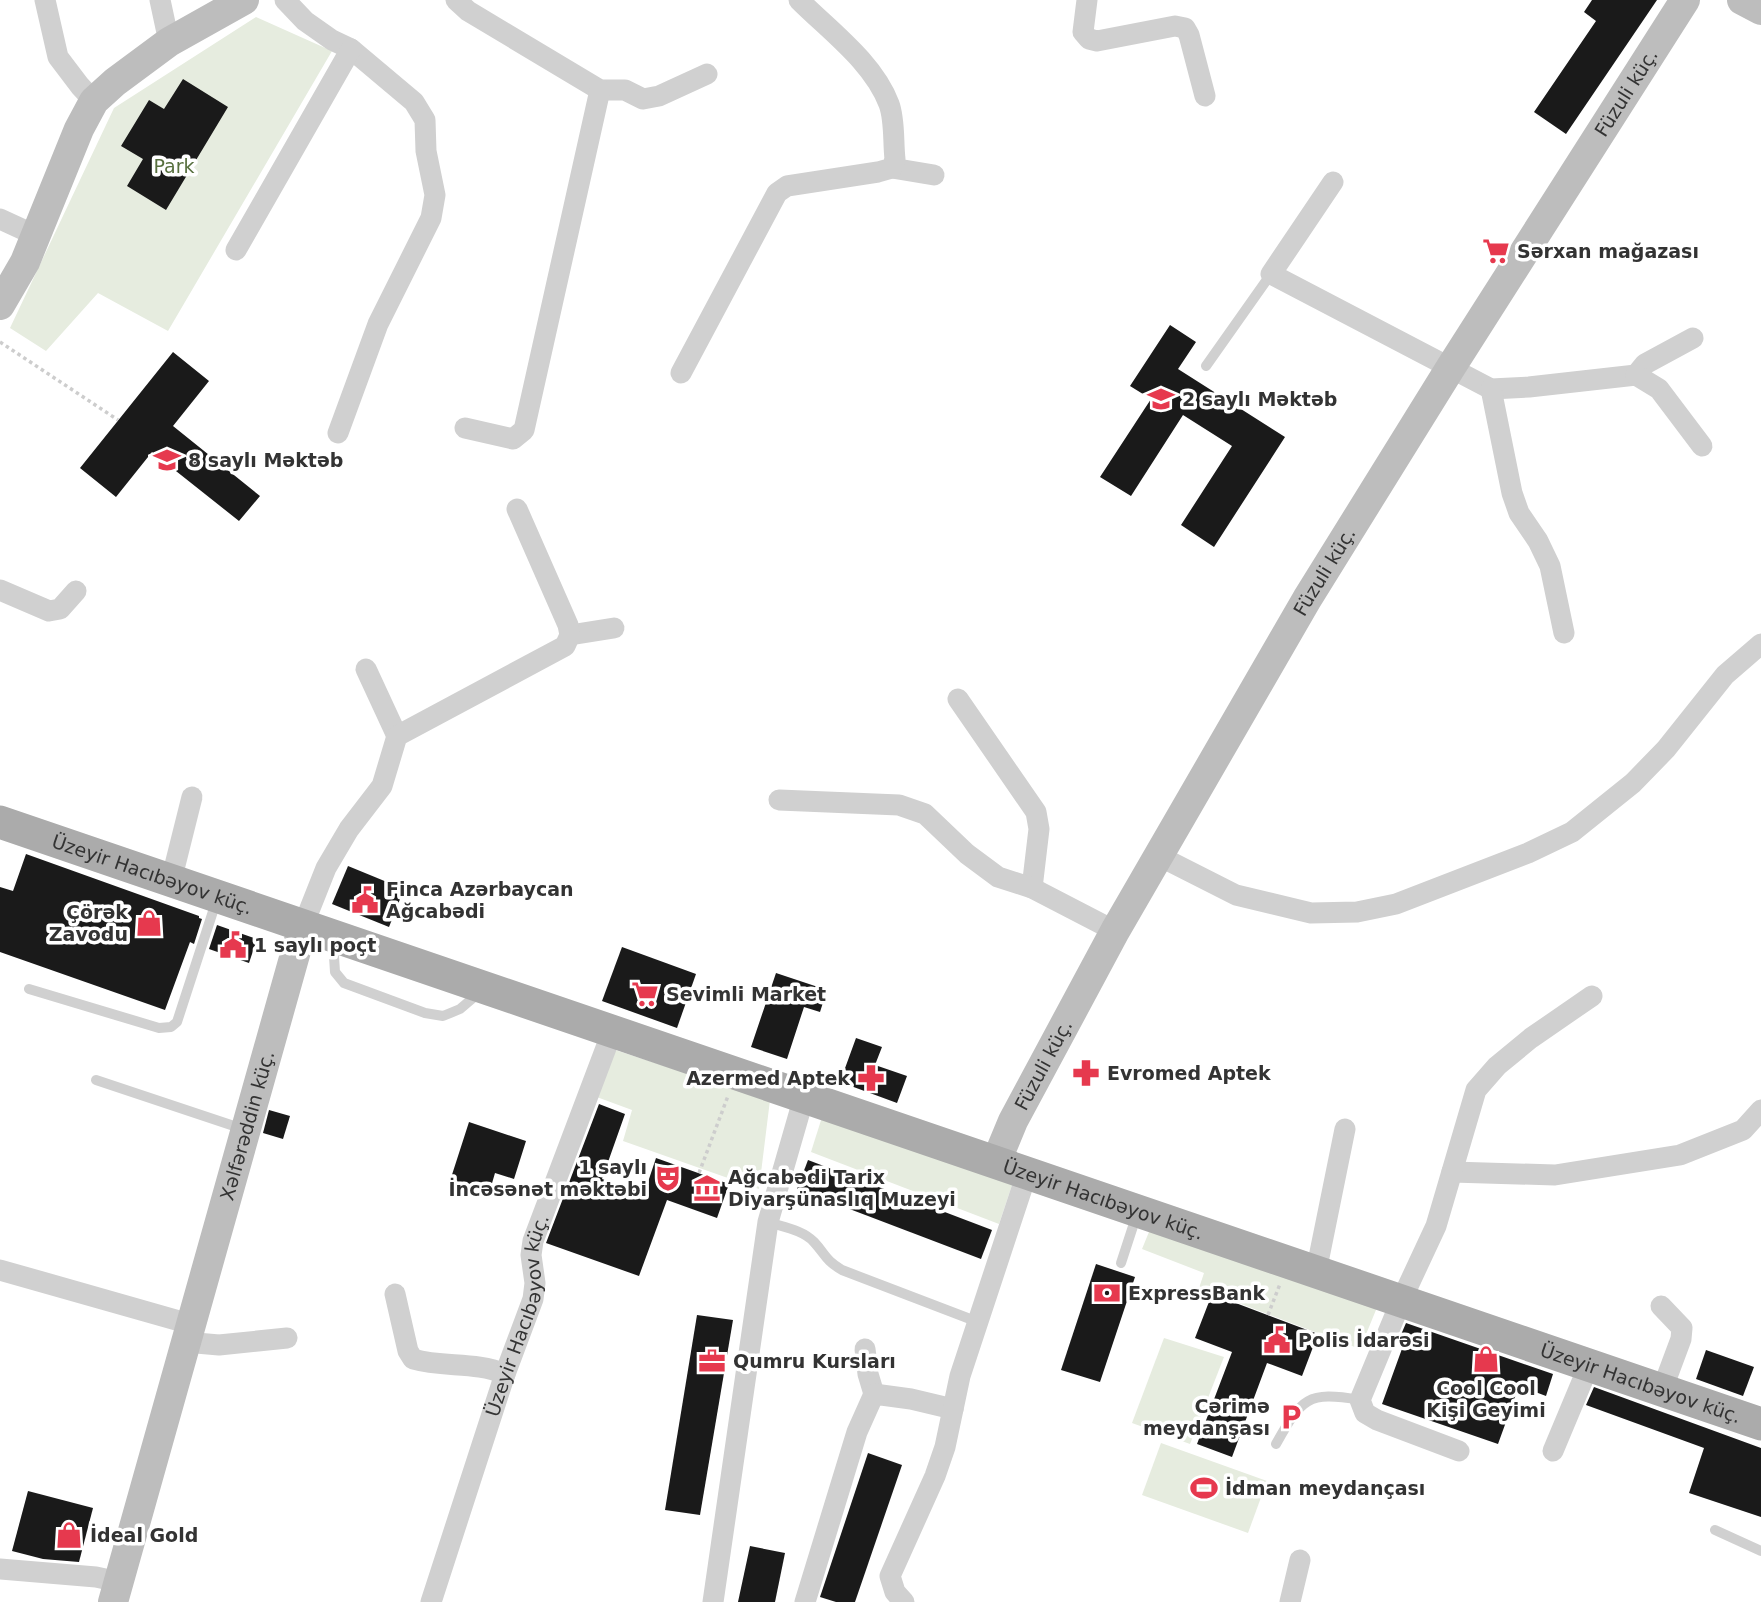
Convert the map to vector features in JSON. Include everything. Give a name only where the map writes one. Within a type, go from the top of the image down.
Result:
[{"type":"main road","name":"Üzeyir Hacıbəyov küç.","points":[[4,829],[171,881],[1761,1424]]},
{"type":"street","points":[[45,0],[58,57],[79,86],[94,101]]},
{"type":"street","points":[[160,0],[169,42]]},
{"type":"street","points":[[0,305],[37,236],[79,129],[94,101],[169,42],[244,0]]},
{"type":"street","points":[[285,0],[306,21],[332,40],[351,49],[414,102],[425,120],[426,150],[435,195],[431,218],[378,324],[338,433]]},
{"type":"street","points":[[456,0],[468,10],[600,90],[625,90],[643,99],[659,96],[707,74]]},
{"type":"street","points":[[799,0],[866,66],[881,88],[890,107],[895,159],[892,168]]},
{"type":"street","points":[[1087,0],[1083,32],[1089,39],[1097,41],[1175,26],[1185,28],[1205,96]]},
{"type":"street","name":"Füzuli küç.","points":[[996,1162],[1018,1110],[1115,931],[1307,599],[1685,0]]},
{"type":"street","points":[[1744,0],[1761,10]]},
{"type":"street","points":[[236,250],[351,49]]},
{"type":"street","points":[[464,428],[513,439],[524,430],[600,90]]},
{"type":"street","points":[[681,373],[777,193],[787,186],[892,168],[934,175]]},
{"type":"street","points":[[1334,182],[1270,274],[1491,388],[1529,387],[1636,374],[1659,389],[1702,446]]},
{"type":"street","points":[[0,219],[37,236]]},
{"type":"street","points":[[1636,374],[1645,364],[1693,338]]},
{"type":"street","points":[[1491,388],[1512,494],[1519,513],[1538,541],[1550,566],[1564,633]]},
{"type":"street","points":[[397,736],[565,646],[570,635],[568,625],[517,509]]},
{"type":"street","points":[[0,590],[49,611],[60,609],[76,590]]},
{"type":"street","points":[[570,635],[614,628]]},
{"type":"street","points":[[1159,856],[1236,895],[1311,913],[1357,912],[1396,904],[1528,853],[1572,832],[1633,783],[1666,749],[1725,676],[1761,644]]},
{"type":"street","points":[[318,931],[326,868],[349,830],[382,786],[397,736],[366,669]]},
{"type":"street","points":[[958,699],[1036,812],[1039,830],[1032,888]]},
{"type":"street","points":[[171,881],[192,797]]},
{"type":"street","points":[[779,800],[899,805],[925,814],[967,854],[998,877],[1032,888],[1115,931]]},
{"type":"street","name":"Xəlfərəddin küç.","points":[[116,1592],[246,1129],[318,931]]},
{"type":"street","points":[[1459,1451],[1377,1420],[1364,1413],[1360,1399],[1436,1226],[1476,1090],[1497,1066],[1531,1038],[1592,996]]},
{"type":"street","name":"Üzeyir Hacıbəyov küç.","points":[[431,1602],[505,1374],[533,1299],[533,1241],[612,1032]]},
{"type":"street","points":[[713,1602],[768,1222],[804,1097]]},
{"type":"street","points":[[1452,1172],[1555,1175],[1680,1155],[1743,1130],[1761,1110]]},
{"type":"street","points":[[1302,1267],[1345,1129]]},
{"type":"street","points":[[904,1602],[895,1592],[890,1576],[935,1476],[945,1447],[960,1377],[1027,1173]]},
{"type":"street","points":[[0,1270],[219,1345],[287,1338]]},
{"type":"street","points":[[395,1294],[408,1351],[413,1359],[424,1363],[489,1367],[505,1374]]},
{"type":"street","points":[[1661,1306],[1682,1328],[1681,1339],[1662,1390]]},
{"type":"street","points":[[805,1602],[857,1432],[874,1394],[865,1349]]},
{"type":"street","points":[[1552,1451],[1589,1365]]},
{"type":"street","points":[[874,1394],[953,1409]]},
{"type":"street","points":[[1290,1602],[1300,1560]]},
{"type":"street","points":[[0,1570],[96,1577],[116,1592]]},
{"type":"lane","points":[[1206,366],[1270,274]]},
{"type":"lane","points":[[29,989],[159,1028],[171,1027],[177,1022],[217,897]]},
{"type":"lane","points":[[96,1080],[246,1129]]},
{"type":"lane","points":[[1121,1263],[1138,1211]]},
{"type":"lane","points":[[768,1222],[800,1233],[813,1241],[828,1262],[842,1270],[978,1322]]},
{"type":"lane","points":[[1276,1444],[1293,1413],[1316,1396],[1334,1395],[1360,1399]]},
{"type":"lane","points":[[1715,1530],[1761,1551]]},
{"type":"path","points":[[0,342],[118,420]]},
{"type":"path","points":[[699,1173],[736,1074]]},
{"type":"path","points":[[1268,1315],[1302,1267]]},
{"type":"green space","name":"Park","points":[[256,17],[332,51],[168,331],[98,293],[46,351],[10,328],[114,108]]},
{"type":"green space","points":[[612,1049],[770,1100],[759,1189],[623,1141],[632,1110],[594,1096]]},
{"type":"green space","points":[[822,1117],[1013,1182],[999,1224],[811,1152]]},
{"type":"green space","points":[[1151,1227],[1378,1305],[1360,1349],[1199,1288],[1204,1273],[1142,1249]]},
{"type":"green space","points":[[1164,1338],[1224,1357],[1190,1444],[1132,1423]]},
{"type":"green space","name":"İdman meydançası","points":[[1161,1443],[1267,1481],[1248,1533],[1142,1495]]},
{"type":"building","points":[[1592,0],[1657,0],[1566,134],[1534,112],[1596,21],[1584,12]]},
{"type":"building","points":[[183,79],[228,107],[166,210],[127,186],[143,159],[121,146],[149,100],[164,109]]},
{"type":"building","points":[[1170,325],[1196,342],[1178,369],[1285,437],[1214,547],[1181,525],[1232,446],[1183,415],[1131,496],[1100,477],[1151,399],[1130,386]]},
{"type":"building","points":[[173,352],[209,381],[173,426],[260,496],[239,521],[152,452],[116,497],[80,468]]},
{"type":"building","points":[[26,854],[202,919],[194,944],[190,942],[165,1010],[0,952],[0,887],[13,891]]},
{"type":"building","points":[[348,866],[404,889],[389,927],[332,904]]},
{"type":"building","points":[[217,925],[257,939],[249,963],[209,949]]},
{"type":"building","points":[[622,947],[696,974],[677,1028],[602,1001]]},
{"type":"building","points":[[776,973],[827,990],[820,1012],[804,1007],[787,1059],[751,1047]]},
{"type":"building","points":[[856,1038],[882,1047],[875,1065],[907,1076],[897,1103],[840,1082]]},
{"type":"building","points":[[599,1104],[625,1114],[602,1179],[644,1194],[656,1158],[729,1184],[717,1218],[667,1200],[639,1276],[546,1243]]},
{"type":"building","points":[[269,1110],[290,1116],[283,1139],[263,1133]]},
{"type":"building","points":[[469,1122],[526,1141],[514,1179],[495,1173],[488,1197],[449,1184]]},
{"type":"building","points":[[808,1160],[992,1230],[981,1259],[797,1189]]},
{"type":"building","points":[[1096,1264],[1135,1277],[1100,1382],[1061,1370]]},
{"type":"building","points":[[1212,1294],[1318,1334],[1302,1376],[1267,1363],[1232,1457],[1197,1444],[1232,1352],[1195,1338]]},
{"type":"building","points":[[697,1315],[733,1320],[700,1515],[665,1510]]},
{"type":"building","points":[[1406,1323],[1553,1374],[1546,1396],[1519,1386],[1498,1444],[1382,1404],[1403,1346],[1397,1344]]},
{"type":"building","points":[[1706,1350],[1754,1367],[1743,1396],[1696,1379]]},
{"type":"building","points":[[1594,1387],[1761,1448],[1761,1517],[1689,1493],[1704,1448],[1586,1405]]},
{"type":"building","points":[[868,1453],[902,1465],[855,1602],[836,1602],[820,1597]]},
{"type":"building","points":[[28,1491],[93,1508],[79,1562],[43,1559],[12,1551]]},
{"type":"building","points":[[750,1546],[785,1553],[775,1602],[738,1602]]},
{"type":"place","name":"Sərxan mağazası","points":[[1496,251]]},
{"type":"place","name":"2 saylı Məktəb","points":[[1161,399]]},
{"type":"place","name":"8 saylı Məktəb","points":[[167,460]]},
{"type":"place","name":"Finca Azərbaycan Ağcabədi","points":[[365,900]]},
{"type":"place","name":"Çörək Zavodu","points":[[149,923]]},
{"type":"place","name":"1 saylı poçt","points":[[233,945]]},
{"type":"place","name":"Sevimli Market","points":[[645,994]]},
{"type":"place","name":"Evromed Aptek","points":[[1086,1073]]},
{"type":"place","name":"Azermed Aptek","points":[[871,1078]]},
{"type":"place","name":"1 saylı İncəsənət məktəbi","points":[[668,1178]]},
{"type":"place","name":"Ağcabədi Tarix Diyarşünaslıq Muzeyi","points":[[707,1188]]},
{"type":"place","name":"ExpressBank","points":[[1107,1293]]},
{"type":"place","name":"Polis İdarəsi","points":[[1277,1340]]},
{"type":"place","name":"Cool Cool Kişi Geyimi","points":[[1486,1359]]},
{"type":"place","name":"Qumru Kursları","points":[[712,1361]]},
{"type":"place","name":"Cərimə meydanşası","points":[[1291,1417]]},
{"type":"place","name":"İdman meydançası","points":[[1204,1488]]},
{"type":"place","name":"İdeal Gold","points":[[69,1535]]}]
